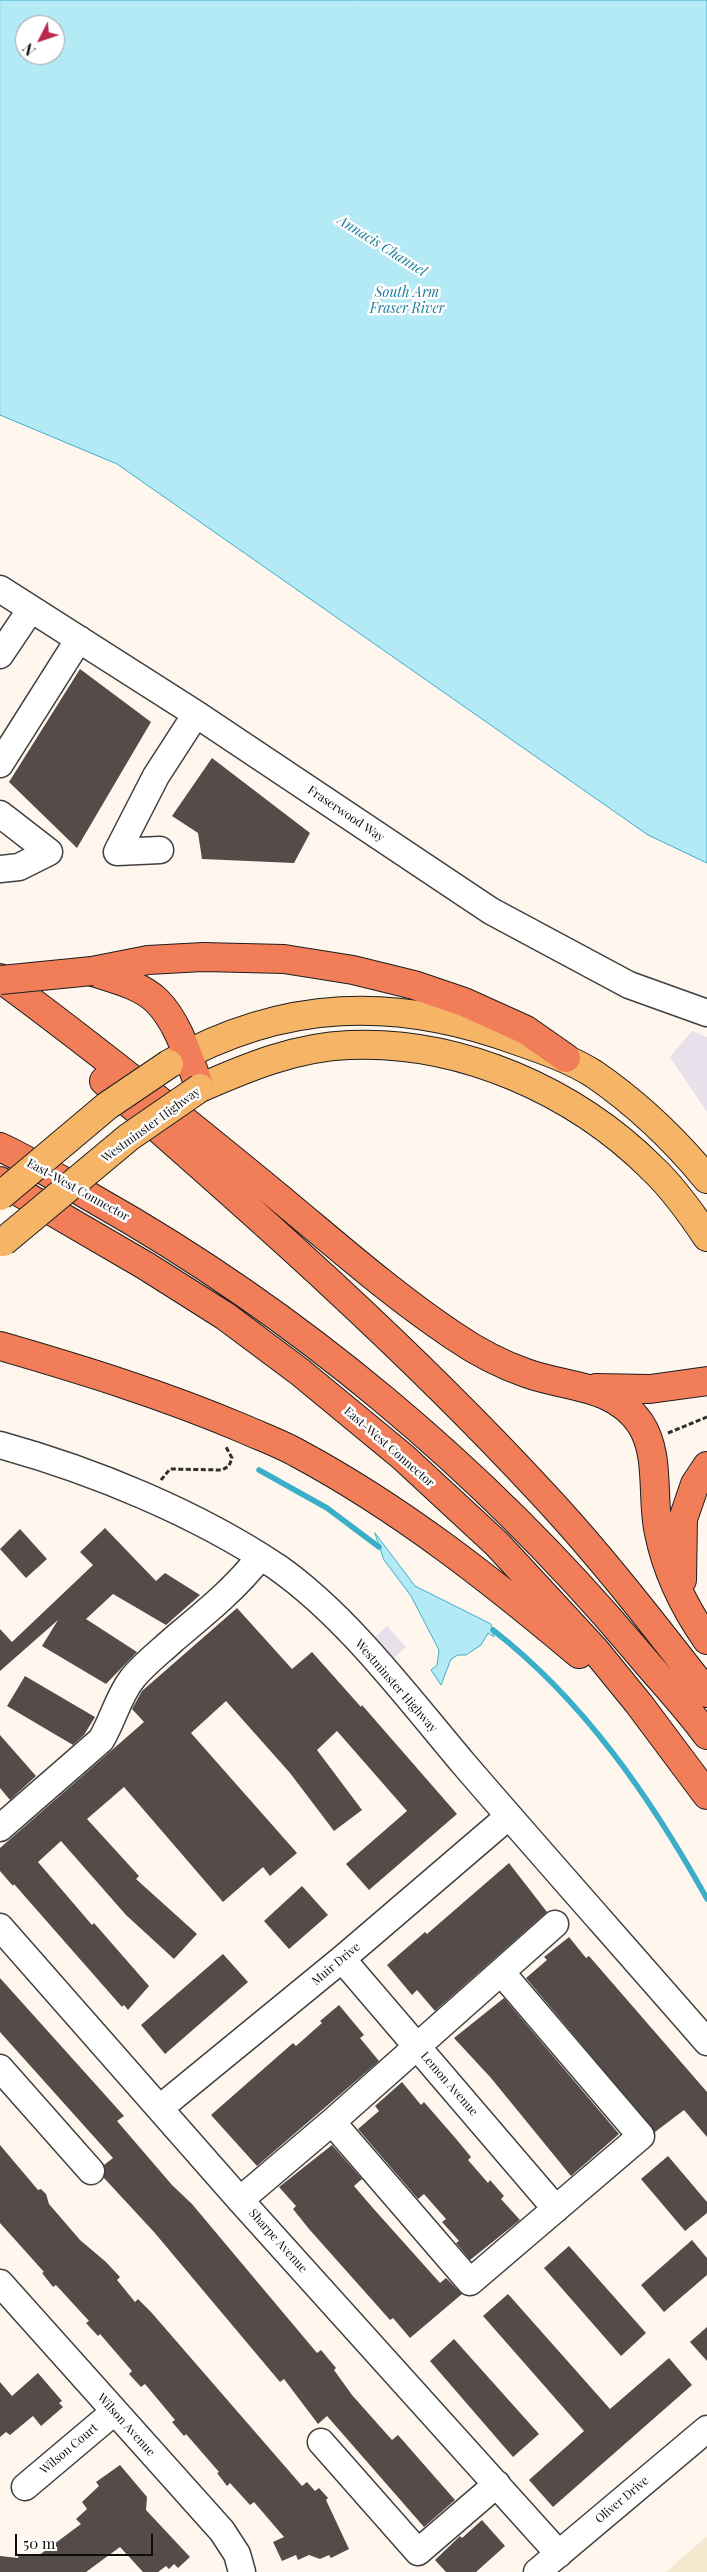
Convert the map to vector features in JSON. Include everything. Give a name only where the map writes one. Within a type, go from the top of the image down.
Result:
[{"type":"highway","points":[[0,979],[92,971],[148,960],[203,957],[284,959],[353,970],[414,985],[464,1002],[526,1030],[566,1058]]},
{"type":"highway","points":[[92,971],[130,984],[157,1000],[179,1035],[178,1059],[200,1088]]},
{"type":"highway","points":[[0,979],[189,1123],[422,1315],[478,1352],[510,1367],[527,1374],[590,1388],[618,1400],[640,1423],[648,1440],[658,1532],[672,1579],[700,1629]]},
{"type":"highway","points":[[0,997],[98,1075],[241,1201],[454,1403],[548,1500],[628,1592],[707,1693]]},
{"type":"highway","name":"East-West Connector","points":[[0,1147],[133,1221],[234,1285],[325,1352],[428,1439],[530,1533],[609,1618],[707,1735]]},
{"type":"highway","name":"East-West Connector","points":[[0,1181],[154,1270],[225,1316],[300,1372],[402,1457],[497,1544],[595,1650],[640,1704],[707,1795]]},
{"type":"highway","points":[[0,1346],[110,1377],[203,1411],[298,1453],[391,1508],[486,1576],[640,1704]]},
{"type":"highway","points":[[590,1388],[650,1389],[707,1381]]},
{"type":"highway","points":[[700,1629],[681,1576],[683,1519],[696,1484],[707,1466]]},
{"type":"highway","points":[[683,1519],[707,1496]]},
{"type":"main road","points":[[0,1196],[107,1106],[178,1059],[279,1019],[331,1012],[384,1010],[440,1017],[494,1032],[566,1058],[594,1075],[641,1111],[688,1157],[707,1180]]},
{"type":"main road","name":"Westminster Highway","points":[[1,1243],[129,1137],[200,1088],[242,1069],[286,1054],[349,1045],[432,1049],[496,1070],[541,1089],[589,1117],[653,1168],[682,1201],[707,1237]]},
{"type":"street","name":"Fraserwood Way","points":[[0,589],[196,714],[491,910],[628,985],[707,1013]]},
{"type":"street","points":[[0,655],[31,608]]},
{"type":"street","points":[[0,764],[79,639]]},
{"type":"street","points":[[160,850],[117,852],[156,776],[196,714]]},
{"type":"street","points":[[0,814],[49,852],[19,867],[0,869]]},
{"type":"street","name":"Westminster Highway","points":[[0,1445],[36,1454],[156,1501],[220,1532],[260,1557],[308,1591],[342,1625],[707,2042]]},
{"type":"street","points":[[0,1828],[101,1740],[110,1725],[120,1696],[132,1679],[148,1662],[233,1588],[260,1557]]},
{"type":"street","name":"Muir Drive","points":[[160,2108],[342,1959],[509,1816]]},
{"type":"street","points":[[240,2200],[332,2122],[555,1924]]},
{"type":"street","name":"Sharpe Avenue","points":[[0,1927],[240,2200],[559,2554]]},
{"type":"street","name":"Lemon Avenue","points":[[342,1959],[556,2209]]},
{"type":"street","points":[[332,2122],[470,2282],[641,2136],[501,1972]]},
{"type":"street","points":[[0,2068],[91,2171]]},
{"type":"street","name":"Wilson Avenue","points":[[0,2283],[222,2531],[237,2554],[242,2572]]},
{"type":"street","name":"Wilson Court","points":[[25,2487],[114,2412]]},
{"type":"street","name":"Oliver Drive","points":[[537,2572],[707,2428]]},
{"type":"street","points":[[322,2442],[418,2552],[497,2484]]},
{"type":"path","points":[[648,1440],[707,1417]]},
{"type":"path","points":[[158,1485],[170,1469],[222,1470],[229,1466],[232,1458],[229,1450],[224,1445]]},
{"type":"shaded area","points":[[692,1031],[707,1037],[707,1112],[670,1057]]},
{"type":"shaded area","points":[[387,1626],[406,1647],[394,1658],[375,1637]]},
{"type":"shaded area","points":[[707,2536],[707,2572],[666,2572]]},
{"type":"water","name":"South Arm Fraser River","points":[[0,0],[707,0],[707,863],[648,835],[117,464],[0,415]]},
{"type":"water","points":[[375,1533],[415,1586],[491,1624],[494,1637],[488,1633],[481,1645],[466,1655],[458,1655],[451,1659],[441,1685],[431,1670],[437,1665],[439,1650],[411,1596],[384,1560]]},
{"type":"building","points":[[80,669],[151,722],[77,848],[9,782]]},
{"type":"building","points":[[212,758],[310,833],[294,863],[202,859],[198,833],[172,816]]},
{"type":"building","points":[[105,1528],[156,1581],[165,1573],[200,1595],[166,1625],[113,1594],[86,1619],[137,1652],[106,1684],[42,1646],[58,1620],[0,1671],[0,1629],[12,1642],[93,1565],[80,1552]]},
{"type":"building","points":[[20,1529],[47,1559],[26,1578],[0,1549]]},
{"type":"building","points":[[237,1608],[292,1669],[312,1652],[361,1707],[362,1705],[457,1814],[369,1890],[346,1864],[407,1811],[337,1731],[317,1750],[362,1810],[334,1831],[290,1773],[226,1701],[191,1733],[297,1853],[270,1876],[263,1867],[223,1902],[124,1787],[87,1819],[139,1876],[136,1879],[197,1934],[174,1959],[126,1915],[61,1841],[38,1862],[92,1925],[94,1923],[149,1986],[128,2010],[124,2005],[122,2007],[14,1884],[13,1886],[0,1871],[0,1848],[144,1722],[132,1709],[142,1691]]},
{"type":"building","points":[[25,1676],[95,1717],[84,1735],[73,1745],[7,1706]]},
{"type":"building","points":[[0,1735],[36,1776],[10,1800],[0,1788]]},
{"type":"building","points":[[509,1863],[547,1912],[435,2011],[417,1990],[412,1995],[387,1965],[425,1932],[427,1934]]},
{"type":"building","points":[[302,1886],[328,1915],[289,1949],[264,1921]]},
{"type":"building","points":[[569,1937],[586,1958],[589,1956],[707,2092],[707,2137],[684,2110],[655,2132],[526,1978],[547,1960],[544,1957]]},
{"type":"building","points":[[223,1954],[248,1982],[165,2054],[141,2025]]},
{"type":"building","points":[[0,1978],[124,2116],[117,2121],[172,2185],[192,2204],[317,2353],[321,2350],[336,2368],[334,2370],[352,2395],[392,2440],[398,2435],[455,2500],[424,2527],[327,2416],[318,2424],[284,2379],[280,2382],[154,2232],[104,2178],[104,2165],[113,2158],[0,2032]]},
{"type":"building","points":[[504,1998],[619,2134],[571,2176],[491,2078],[454,2038]]},
{"type":"building","points":[[339,2005],[364,2035],[360,2038],[379,2061],[257,2166],[211,2115],[293,2043],[296,2046],[322,2023],[320,2021]]},
{"type":"building","points":[[402,2082],[421,2105],[424,2102],[457,2140],[471,2157],[468,2160],[488,2183],[490,2180],[504,2196],[501,2199],[520,2220],[470,2260],[456,2243],[459,2241],[442,2222],[446,2219],[424,2194],[418,2199],[358,2129],[379,2111],[375,2106]]},
{"type":"building","points":[[0,2145],[38,2190],[41,2189],[46,2194],[49,2204],[80,2240],[106,2262],[120,2277],[117,2280],[135,2302],[138,2299],[151,2312],[302,2486],[307,2482],[315,2491],[319,2488],[328,2498],[326,2500],[349,2549],[331,2558],[329,2555],[320,2559],[309,2555],[298,2560],[296,2555],[282,2561],[273,2542],[284,2537],[254,2502],[250,2505],[230,2483],[227,2486],[217,2473],[219,2472],[186,2434],[184,2436],[172,2422],[175,2420],[145,2384],[141,2387],[129,2374],[132,2371],[100,2334],[98,2336],[86,2323],[89,2321],[56,2285],[53,2287],[42,2273],[44,2272],[0,2223]]},
{"type":"building","points":[[332,2145],[362,2179],[354,2186],[372,2207],[440,2283],[446,2278],[462,2294],[410,2338],[393,2318],[390,2320],[309,2229],[293,2209],[296,2206],[279,2187]]},
{"type":"building","points":[[668,2156],[707,2202],[707,2213],[685,2231],[641,2179]]},
{"type":"building","points":[[692,2240],[707,2258],[707,2275],[664,2312],[641,2285]]},
{"type":"building","points":[[569,2246],[646,2333],[621,2356],[544,2268]]},
{"type":"building","points":[[508,2294],[610,2409],[669,2358],[692,2385],[553,2507],[529,2480],[584,2431],[483,2316]]},
{"type":"building","points":[[707,2327],[707,2361],[690,2342]]},
{"type":"building","points":[[454,2339],[539,2434],[513,2457],[430,2361]]},
{"type":"building","points":[[38,2373],[62,2401],[59,2403],[63,2407],[41,2426],[33,2416],[10,2435],[6,2432],[0,2437],[0,2382],[12,2396]]},
{"type":"building","points":[[120,2465],[147,2497],[146,2510],[190,2557],[178,2568],[174,2564],[169,2569],[166,2566],[158,2572],[143,2572],[120,2547],[86,2572],[0,2572],[0,2556],[18,2558],[19,2554],[38,2556],[81,2524],[76,2519],[87,2509],[82,2502],[99,2486],[96,2482]]},
{"type":"building","points":[[482,2520],[505,2546],[476,2572],[446,2572],[435,2560],[460,2536],[462,2538]]},
{"type":"waterway","points":[[259,1470],[327,1508],[379,1547]]},
{"type":"waterway","points":[[493,1630],[557,1688],[613,1753],[663,1824],[707,1899]]},
{"type":"water label","name":"Annacis Channel","points":[[382,246]]}]
